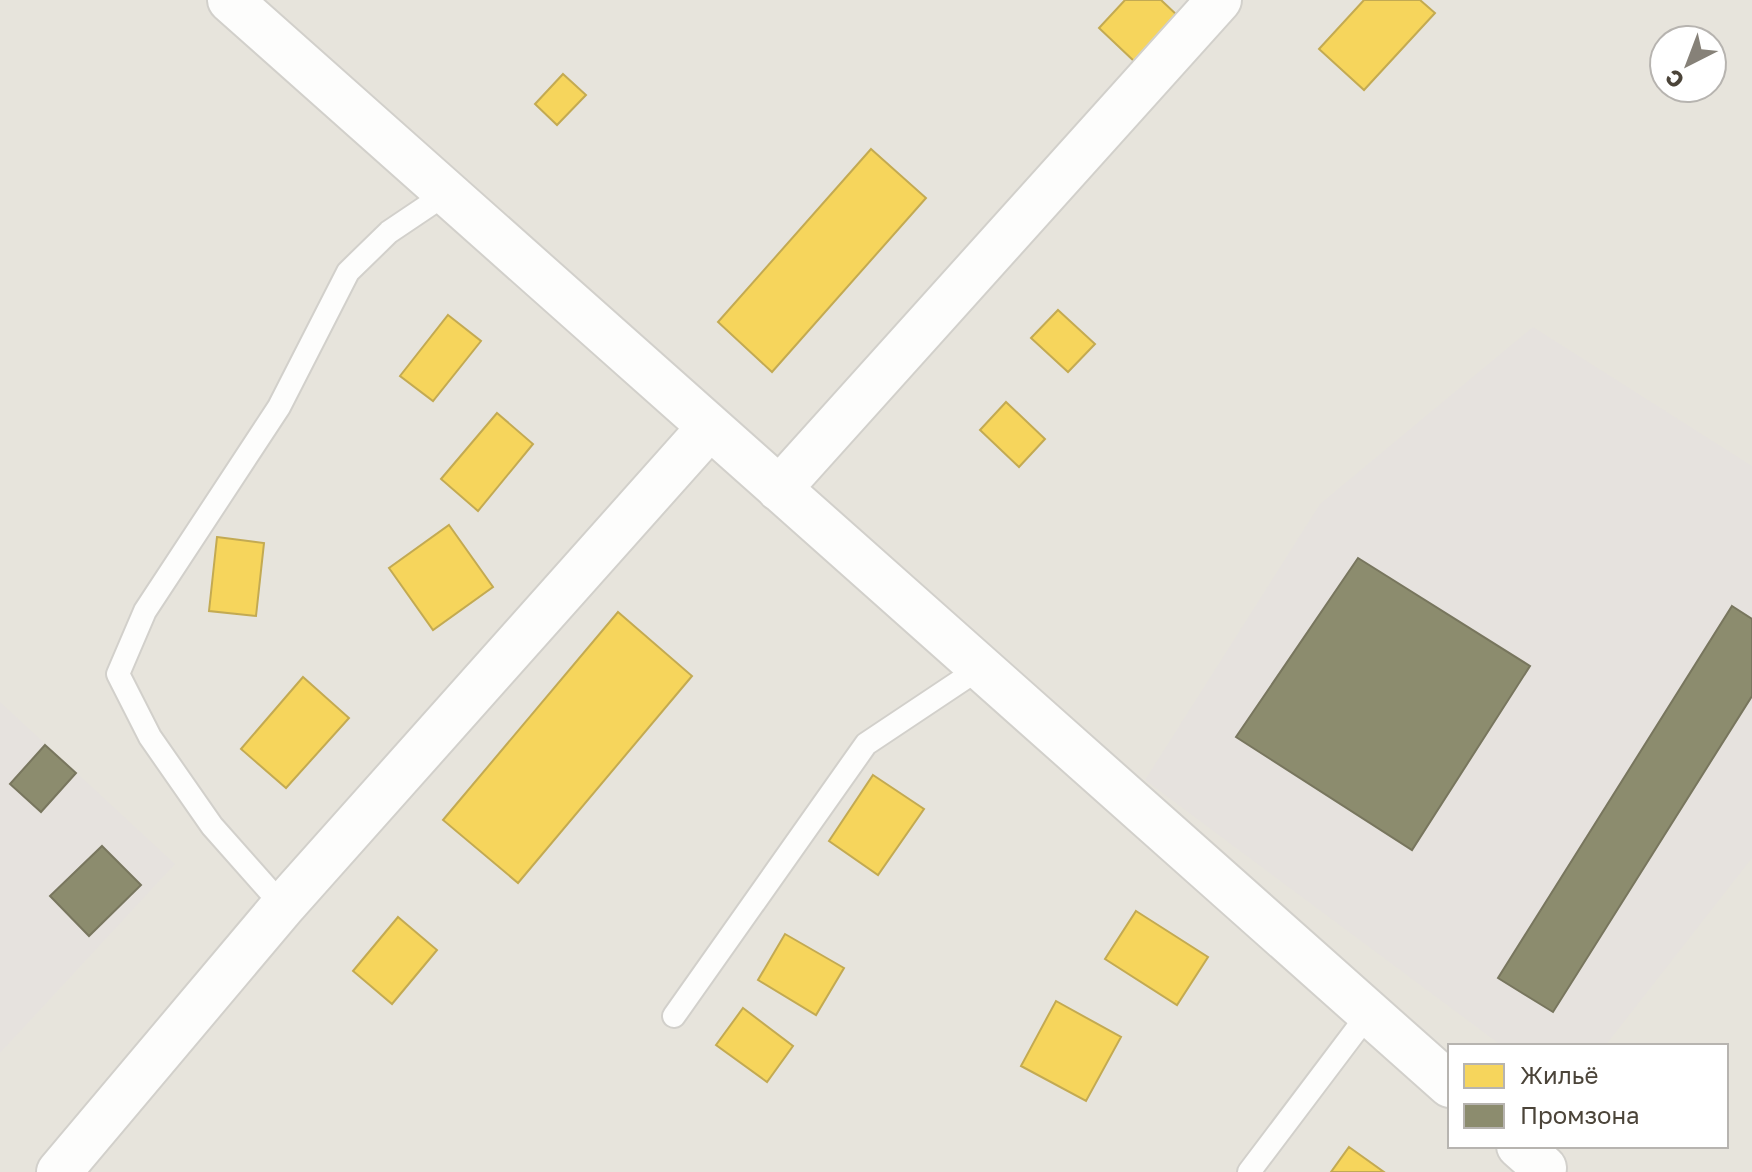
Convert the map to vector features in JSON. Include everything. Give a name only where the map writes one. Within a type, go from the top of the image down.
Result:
[{"type":"street","points":[[230,0],[1448,1083]]},
{"type":"street","points":[[779,489],[1219,0]]},
{"type":"street","points":[[59,1172],[283,906],[709,428]]},
{"type":"lane","points":[[283,906],[212,826],[150,737],[118,674],[145,611],[279,407],[348,272],[389,232],[447,193]]},
{"type":"lane","points":[[674,1016],[866,744],[980,668]]},
{"type":"lane","points":[[1249,1172],[1369,1013]]},
{"type":"shaded area","points":[[0,0],[1752,0],[1752,1172],[0,1172]]},
{"type":"shaded area","points":[[1533,327],[1752,466],[1752,858],[1607,1044],[1499,1044],[1145,780],[1320,504]]},
{"type":"shaded area","points":[[0,702],[175,864],[0,1053]]},
{"type":"building: Жильё","points":[[1125,0],[1161,0],[1178,16],[1135,62],[1099,28]]},
{"type":"building: Жильё","points":[[1364,0],[1420,0],[1435,13],[1364,90],[1319,49]]},
{"type":"building: Жильё","points":[[563,74],[586,95],[557,125],[535,104]]},
{"type":"building: Жильё","points":[[871,149],[926,198],[772,372],[718,322]]},
{"type":"building: Жильё","points":[[1058,310],[1095,344],[1068,372],[1031,338]]},
{"type":"building: Жильё","points":[[448,315],[481,341],[433,401],[400,376]]},
{"type":"building: Жильё","points":[[1006,402],[1045,439],[1019,467],[980,430]]},
{"type":"building: Жильё","points":[[497,413],[533,444],[478,511],[441,479]]},
{"type":"building: Жильё","points":[[449,525],[493,587],[433,630],[389,568]]},
{"type":"building: Жильё","points":[[217,537],[264,543],[256,616],[209,611]]},
{"type":"building: Жильё","points":[[618,612],[692,676],[518,883],[443,820]]},
{"type":"building: Жильё","points":[[303,677],[349,718],[286,788],[241,749]]},
{"type":"building: Жильё","points":[[873,775],[924,809],[878,875],[829,841]]},
{"type":"building: Жильё","points":[[1136,911],[1208,957],[1177,1005],[1105,959]]},
{"type":"building: Жильё","points":[[398,917],[437,950],[392,1004],[353,971]]},
{"type":"building: Жильё","points":[[785,934],[844,968],[816,1015],[758,980]]},
{"type":"building: Жильё","points":[[1056,1001],[1121,1037],[1086,1101],[1021,1066]]},
{"type":"building: Жильё","points":[[743,1008],[793,1046],[767,1082],[716,1045]]},
{"type":"building: Жильё","points":[[1349,1147],[1384,1172],[1331,1172]]},
{"type":"building: Промзона","points":[[1358,558],[1530,666],[1412,850],[1236,737]]},
{"type":"building: Промзона","points":[[1732,606],[1752,619],[1752,696],[1553,1012],[1498,978]]},
{"type":"building: Промзона","points":[[45,745],[76,773],[41,812],[10,784]]},
{"type":"building: Промзона","points":[[102,846],[141,885],[89,936],[50,896]]}]
